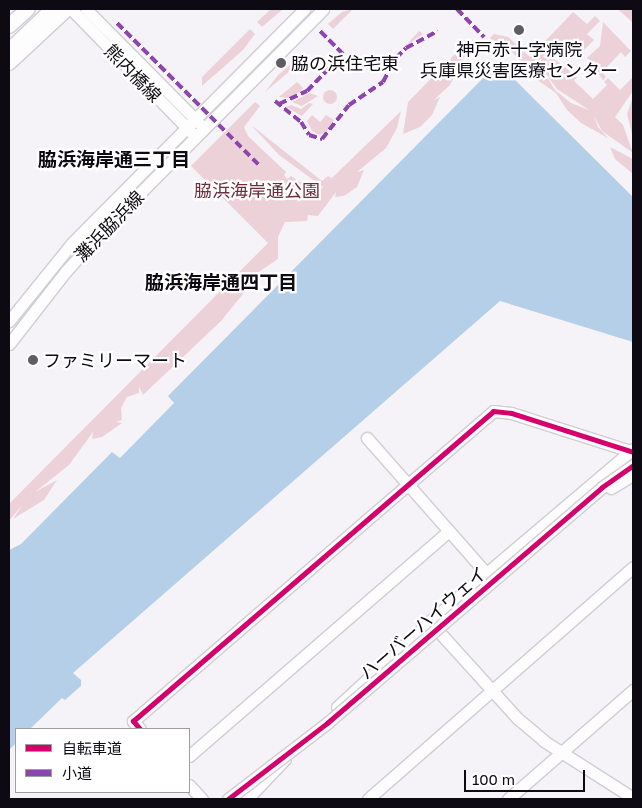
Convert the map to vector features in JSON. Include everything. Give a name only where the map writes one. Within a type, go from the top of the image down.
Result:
[{"type":"highway","points":[[9,37],[39,9]]},
{"type":"highway","points":[[9,52],[54,9]]},
{"type":"main road","points":[[9,26],[28,9]]},
{"type":"main road","points":[[9,63],[69,9]]},
{"type":"street","name":"熊内橋線","points":[[69,9],[196,137]]},
{"type":"street","name":"熊内橋線","points":[[86,9],[204,128]]},
{"type":"street","name":"灘浜脇浜線","points":[[9,321],[72,243],[304,9]]},
{"type":"street","name":"灘浜脇浜線","points":[[9,344],[72,265],[204,128],[323,9]]},
{"type":"street","points":[[139,728],[133,721],[493,411],[511,413],[632,451]]},
{"type":"street","points":[[367,438],[486,573]]},
{"type":"street","points":[[246,799],[326,718],[429,622],[632,451]]},
{"type":"street","name":"ハーバーハイウェイ","points":[[228,799],[327,723],[602,487],[633,465]]},
{"type":"street","name":"ハーバーハイウェイ","points":[[236,799],[332,724],[595,499],[633,475]]},
{"type":"street","points":[[190,755],[450,532]]},
{"type":"street","points":[[368,799],[415,756],[493,692],[633,567]]},
{"type":"street","points":[[429,622],[517,718],[562,752],[633,798]]},
{"type":"street","points":[[508,799],[633,690]]},
{"type":"street","points":[[190,786],[202,799]]},
{"type":"green space","points":[[271,9],[283,9],[262,27],[257,22]]},
{"type":"green space","points":[[353,9],[333,29],[328,24],[342,12]]},
{"type":"green space","points":[[616,9],[633,9],[633,23],[620,11]]},
{"type":"green space","points":[[573,12],[587,24],[595,16],[600,21],[587,34],[594,40],[578,56],[565,44],[552,57],[577,77],[574,81],[593,99],[607,85],[604,82],[608,78],[620,90],[633,77],[633,91],[615,117],[623,125],[633,153],[602,131],[594,116],[598,127],[608,138],[581,123],[567,110],[556,93],[519,67],[523,63],[502,42],[495,43],[490,38],[494,34],[508,37],[530,57]],"holes":[[[539,54],[546,74],[557,89],[589,110],[571,103],[555,90],[542,69]]]},
{"type":"green space","points":[[603,22],[631,51],[625,57],[621,52],[602,72],[606,77],[603,80],[587,58],[600,46]]},
{"type":"green space","points":[[250,29],[255,34],[243,50],[202,86],[202,77]]},
{"type":"green space","points":[[419,31],[423,34],[407,45],[390,63]]},
{"type":"green space","points":[[460,49],[466,54],[450,85],[434,100],[440,97],[432,115],[420,127],[403,134],[408,102]]},
{"type":"green space","points":[[300,57],[303,60],[265,92],[278,75]]},
{"type":"green space","points":[[297,82],[303,88],[300,92],[288,98],[279,97]]},
{"type":"green space","points":[[330,90],[335,92],[337,97],[335,102],[330,104],[325,102],[323,97],[325,92]]},
{"type":"green space","points":[[310,93],[318,96],[302,106],[292,102]]},
{"type":"green space","points":[[633,97],[633,138],[627,114]]},
{"type":"green space","name":"脇浜海岸通公園","points":[[255,102],[260,106],[244,127],[248,136],[286,172],[284,175],[287,179],[291,176],[317,193],[323,187],[279,155],[251,125],[322,181],[328,176],[332,178],[401,111],[397,128],[386,148],[357,172],[364,170],[357,187],[344,196],[335,197],[336,192],[318,216],[308,215],[307,221],[285,222],[278,237],[278,259],[238,286],[256,278],[221,321],[143,395],[139,387],[139,393],[127,397],[121,408],[122,420],[116,422],[122,423],[102,437],[92,439],[93,432],[69,465],[35,492],[57,480],[44,500],[13,519],[23,504],[9,521],[9,504],[268,243],[191,166]]},
{"type":"green space","points":[[309,103],[313,104],[302,116],[286,107],[291,105],[301,109]]},
{"type":"green space","points":[[312,115],[320,122],[326,115],[334,120],[327,132],[319,135],[312,131],[307,121]]},
{"type":"green space","points":[[610,147],[633,159],[633,174],[615,159]]},
{"type":"water","points":[[498,63],[633,197],[633,342],[500,301],[73,673],[81,680],[81,686],[65,700],[62,698],[31,728],[15,728],[15,744],[9,750],[9,550],[21,544],[112,452],[120,458],[174,403],[168,396]]},
{"type":"marked path","points":[[457,9],[484,37]]},
{"type":"marked path","points":[[117,23],[260,166]]},
{"type":"marked path","points":[[279,104],[307,91],[343,54],[319,30]]},
{"type":"marked path","points":[[275,101],[301,122],[309,135],[322,139],[349,105],[383,82],[396,58],[406,48],[438,31]]},
{"type":"cycle path","points":[[139,728],[133,721],[493,411],[511,413],[633,452]]},
{"type":"cycle path","points":[[228,799],[327,723],[602,487],[633,465]]},
{"type":"place","name":"神戸赤十字病院 兵庫県災害医療センター","points":[[519,30]]},
{"type":"place","name":"脇の浜住宅東","points":[[281,63]]},
{"type":"place","name":"ファミリーマート","points":[[33,360]]},
{"type":"district","name":"脇浜海岸通三丁目","points":[[114,159]]},
{"type":"district","name":"脇浜海岸通四丁目","points":[[221,282]]}]
